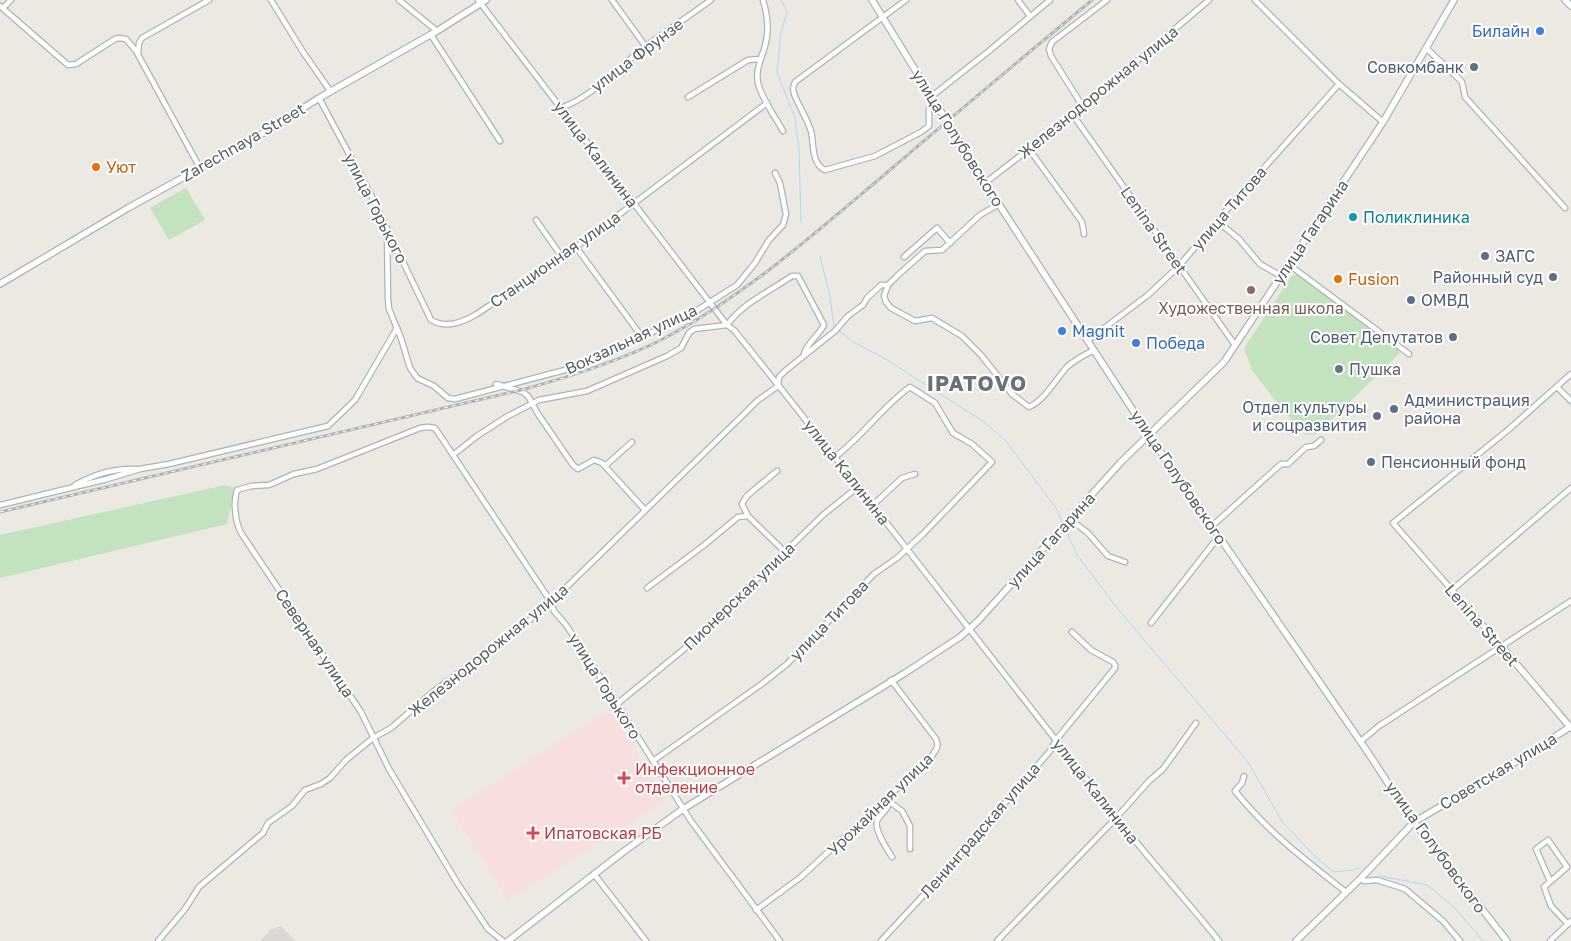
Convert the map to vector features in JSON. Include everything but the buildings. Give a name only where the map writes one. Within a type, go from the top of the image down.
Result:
[{"type":"street","points":[[11,0],[1,7],[68,65],[76,64],[111,41],[120,38],[130,42],[200,168]]},
{"type":"street","points":[[138,55],[139,43],[142,38],[209,0]]},
{"type":"street","points":[[272,0],[303,52],[331,92]]},
{"type":"street","points":[[399,0],[434,33],[500,141]]},
{"type":"street","points":[[612,0],[646,47]]},
{"type":"street","name":"улица Фрунзе","points":[[561,108],[600,84],[646,47],[711,0]]},
{"type":"street","points":[[763,0],[767,12],[766,40],[758,68],[758,82],[783,131]]},
{"type":"street","name":"улица Голубовского","points":[[872,0],[985,183],[1149,435],[1414,822],[1506,941]]},
{"type":"street","points":[[906,0],[795,82],[794,94],[811,130],[818,164],[825,170],[875,156],[929,126],[929,109],[934,98],[1050,0]]},
{"type":"street","points":[[1018,0],[1030,16]]},
{"type":"street","points":[[1083,107],[1051,56],[1049,49],[1052,42],[1107,0]]},
{"type":"street","name":"Железнодорожная улица","points":[[985,183],[1083,107],[1209,0]]},
{"type":"street","points":[[1255,0],[1339,84],[1383,122]]},
{"type":"street","name":"улица Гагарина","points":[[508,941],[594,874],[683,809],[956,640],[970,629],[1121,462],[1224,362],[1383,122],[1454,0]]},
{"type":"street","points":[[1565,0],[1571,6]]},
{"type":"street","name":"Zarechnaya Street","points":[[0,284],[434,33],[482,1]]},
{"type":"street","name":"улица Калинина","points":[[482,1],[561,108],[727,325],[734,330],[859,486],[1056,740],[1177,892],[1219,941]]},
{"type":"street","points":[[1426,48],[1462,82],[1466,97],[1565,208]]},
{"type":"street","points":[[688,97],[748,60],[760,59]]},
{"type":"street","name":"улица Титова","points":[[1087,341],[1148,295],[1179,266],[1339,84]]},
{"type":"street","name":"улица Горького","points":[[319,98],[370,193],[431,320]]},
{"type":"street","name":"Станционная улица","points":[[431,320],[452,324],[466,320],[576,247],[767,102]]},
{"type":"street","name":"Lenina Street","points":[[1073,114],[1235,345]]},
{"type":"street","points":[[1029,149],[1082,222],[1084,234]]},
{"type":"street","name":"Вокзальная улица","points":[[387,229],[389,310],[410,368],[417,378],[434,386],[448,398],[455,399],[580,366],[693,313],[727,293],[737,285],[755,263],[769,240],[783,225],[786,214],[780,182],[776,173]]},
{"type":"street","points":[[999,204],[980,215],[942,250],[925,251],[888,285],[884,296],[891,308],[915,321],[932,318],[962,336],[981,355],[1012,394],[1029,407],[1048,391],[1067,367],[1094,350]]},
{"type":"street","points":[[536,220],[562,257]]},
{"type":"street","points":[[1217,221],[1239,240],[1260,264],[1281,276]]},
{"type":"street","points":[[904,257],[937,228],[950,243]]},
{"type":"street","points":[[919,244],[925,251]]},
{"type":"street","points":[[576,247],[642,337]]},
{"type":"street","points":[[1288,264],[1409,354]]},
{"type":"street","points":[[727,325],[734,315],[753,301],[792,276],[798,276],[824,325],[819,334],[806,346],[803,356]]},
{"type":"street","name":"Железнодорожная улица","points":[[158,941],[199,887],[263,833],[268,823],[292,806],[305,790],[321,784],[330,778],[346,760],[373,738],[391,728],[434,691],[514,633],[551,602],[757,401],[778,386],[779,377],[837,329],[848,316],[864,306],[867,298],[881,285],[888,285]]},
{"type":"street","name":"Вокзальная улица","points":[[453,454],[508,416],[539,400],[586,391],[667,356],[681,348],[689,333],[694,330],[727,325]]},
{"type":"street","points":[[0,505],[140,469],[169,464],[328,426],[355,400],[397,328]]},
{"type":"street","points":[[1571,374],[1557,387],[1571,401]]},
{"type":"street","points":[[496,384],[523,392],[528,396],[573,465],[578,469],[594,460],[604,466],[645,510]]},
{"type":"street","name":"улица Титова","points":[[653,761],[787,664],[874,574],[906,549],[992,462],[972,444],[953,433],[935,403],[910,387],[894,398],[850,446],[835,457]]},
{"type":"street","name":"Lenina Street","points":[[1557,387],[1508,430],[1393,523],[1571,727]]},
{"type":"street","name":"Северная улица","points":[[435,428],[420,428],[317,469],[294,474],[269,485],[251,486],[237,490],[236,509],[238,527],[361,712],[389,769],[478,915],[488,929],[504,941]]},
{"type":"street","name":"улица Горького","points":[[435,428],[551,602],[554,611],[566,625],[683,809],[780,941]]},
{"type":"street","points":[[1212,526],[1281,464],[1288,464],[1306,447],[1314,446],[1320,440]]},
{"type":"street","points":[[604,466],[632,442]]},
{"type":"street","points":[[70,488],[101,473],[120,469],[140,469]]},
{"type":"street","points":[[777,471],[746,497],[742,504],[748,516],[785,552]]},
{"type":"street","points":[[873,505],[902,478],[915,474]]},
{"type":"street","name":"Пионерская улица","points":[[617,704],[689,645],[823,515],[859,486]]},
{"type":"street","points":[[1452,590],[1571,488]]},
{"type":"street","points":[[647,588],[738,517],[748,516]]},
{"type":"street","points":[[1068,520],[1088,532],[1108,556],[1125,562]]},
{"type":"street","points":[[1151,623],[1219,536]]},
{"type":"street","points":[[1360,741],[1379,726],[1571,601]]},
{"type":"street","name":"Ленинградская улица","points":[[881,941],[944,873],[1050,751],[1056,740],[1115,667],[1112,662],[1084,644],[1072,632]]},
{"type":"street","name":"Урожайная улица","points":[[756,910],[801,877],[866,818],[888,801],[931,757],[938,747],[936,739],[891,680]]},
{"type":"street","points":[[997,941],[1117,817],[1149,781],[1163,769],[1196,723]]},
{"type":"street","name":"Советская улица","points":[[1296,941],[1414,822],[1571,727]]},
{"type":"street","points":[[1244,776],[1242,783],[1235,790],[1247,805],[1271,831],[1299,856],[1346,892]]},
{"type":"street","points":[[876,828],[877,820],[887,809],[888,801],[902,811],[910,826],[912,832],[910,849]]},
{"type":"street","points":[[866,818],[876,828],[892,857]]},
{"type":"street","points":[[1550,881],[1536,849],[1548,840],[1567,867],[1544,887],[1551,906],[1570,922],[1550,941]]},
{"type":"street","points":[[594,874],[646,941]]},
{"type":"street","points":[[1360,878],[1364,881],[1377,880],[1405,889],[1443,921],[1460,941]]},
{"type":"shaded area","points":[[609,710],[666,800],[508,900],[451,810]]},
{"type":"shaded area","points":[[281,926],[295,941],[260,941],[270,930]]},
{"type":"green space","points":[[186,188],[205,220],[169,240],[150,208]]},
{"type":"green space","points":[[1296,274],[1401,349],[1397,349],[1400,353],[1321,430],[1316,434],[1306,435],[1285,413],[1252,370],[1244,348],[1291,277]]},
{"type":"green space","points":[[225,485],[233,488],[227,524],[0,578],[0,535]]},
{"type":"waterway","points":[[781,0],[787,12],[781,33],[777,72],[795,118],[799,149],[801,222]]},
{"type":"waterway","points":[[820,256],[835,328]]},
{"type":"waterway","points":[[838,330],[853,342],[884,358],[984,422],[1006,441],[1056,508],[1062,522]]},
{"type":"waterway","points":[[1065,528],[1077,555],[1118,609],[1248,762],[1283,823],[1319,860],[1334,872],[1359,868]]},
{"type":"waterway","points":[[1380,876],[1427,885],[1454,907],[1483,941]]},
{"type":"railway","points":[[0,512],[525,389],[596,367],[647,347],[722,304],[778,263],[1092,0]]},
{"type":"place","name":"Билайн","points":[[1540,31]]},
{"type":"place","name":"Совкомбанк","points":[[1474,67]]},
{"type":"place","name":"Уют","points":[[96,167]]},
{"type":"place","name":"Поликлиника","points":[[1353,217]]},
{"type":"place","name":"ЗАГС","points":[[1485,256]]},
{"type":"place","name":"Районный суд","points":[[1553,277]]},
{"type":"place","name":"Fusion","points":[[1338,279]]},
{"type":"place","name":"Художественная школа","points":[[1251,290]]},
{"type":"place","name":"ОМВД","points":[[1411,300]]},
{"type":"place","name":"Magnit","points":[[1062,331]]},
{"type":"place","name":"Совет Депутатов","points":[[1453,337]]},
{"type":"place","name":"Победа","points":[[1136,343]]},
{"type":"place","name":"Пушка","points":[[1339,369]]},
{"type":"place","name":"Администрация района","points":[[1394,409]]},
{"type":"place","name":"Отдел культуры и соцразвития","points":[[1377,416]]},
{"type":"place","name":"Пенсионный фонд","points":[[1371,462]]},
{"type":"place","name":"Инфекционное отделение","points":[[624,778]]},
{"type":"place","name":"Ипатовская РБ","points":[[533,833]]},
{"type":"district","name":"IPATOVO","points":[[977,383]]}]
